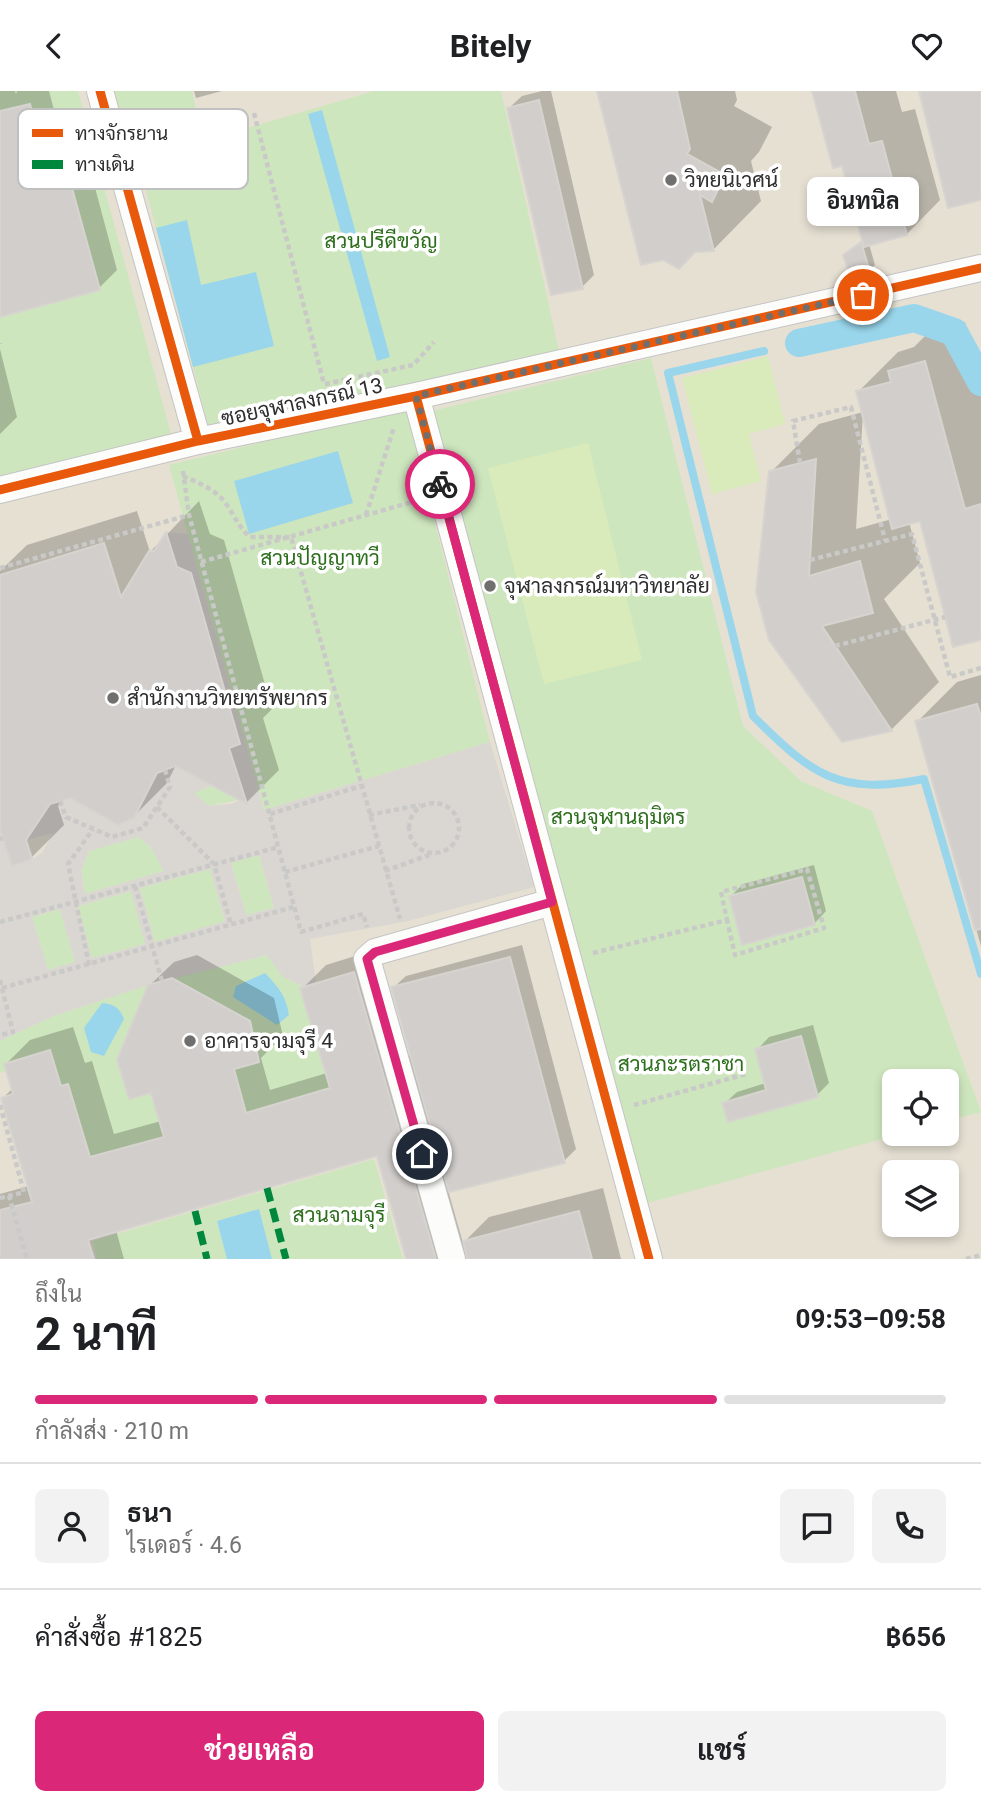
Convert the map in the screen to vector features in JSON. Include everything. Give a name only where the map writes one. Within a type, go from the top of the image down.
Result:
[{"type":"street","points":[[100,91],[105,109]]},
{"type":"street","points":[[127,189],[198,441]]},
{"type":"street","name":"ซอยจุฬาลงกรณ์ 13","points":[[0,490],[198,441],[407,398],[981,268]]},
{"type":"street","points":[[407,398],[442,494],[649,1259]]},
{"type":"street","points":[[452,1259],[367,959],[375,952],[552,902]]},
{"type":"path","points":[[254,113],[324,384],[329,414]]},
{"type":"path","points":[[324,384],[412,365],[434,342]]},
{"type":"path","points":[[366,516],[407,398]]},
{"type":"path","points":[[800,463],[793,421],[851,407],[885,540]]},
{"type":"path","points":[[182,466],[189,515],[201,562],[301,932],[363,914],[375,952]]},
{"type":"path","points":[[183,476],[216,493],[228,506],[235,523],[250,537],[290,537]]},
{"type":"path","points":[[201,562],[442,494]]},
{"type":"path","points":[[0,568],[189,515]]},
{"type":"path","points":[[810,560],[912,534],[950,677],[981,668]]},
{"type":"path","points":[[290,537],[407,944]]},
{"type":"path","points":[[835,646],[945,617]]},
{"type":"path","points":[[60,801],[66,817],[112,837],[143,828],[170,787],[165,770]]},
{"type":"path","points":[[270,814],[361,786]]},
{"type":"path","points":[[369,815],[427,804],[444,805],[456,816],[459,824],[456,841],[444,851],[385,871]]},
{"type":"path","points":[[427,804],[414,813],[410,828],[415,843],[428,852],[436,853]]},
{"type":"path","points":[[157,807],[214,864],[231,925]]},
{"type":"path","points":[[89,965],[68,864],[93,829]]},
{"type":"path","points":[[285,872],[379,846]]},
{"type":"path","points":[[0,922],[279,847]]},
{"type":"path","points":[[807,869],[824,928],[735,955],[727,920],[720,892],[807,869]]},
{"type":"path","points":[[135,886],[163,981]]},
{"type":"path","points":[[2,988],[295,907]]},
{"type":"path","points":[[569,960],[727,920]]},
{"type":"path","points":[[0,981],[13,1032],[0,1035]]},
{"type":"path","points":[[609,1111],[747,1075]]},
{"type":"path","points":[[0,1105],[24,1192],[0,1198]]},
{"type":"path","points":[[9,1196],[27,1259]]},
{"type":"path","points":[[966,1259],[981,1255]]},
{"type":"shaded area","name":"จุฬาลงกรณ์มหาวิทยาลัย","points":[[0,91],[981,91],[981,1259],[0,1259]]},
{"type":"shaded area","points":[[166,532],[188,534],[264,810],[490,742],[534,887],[408,921],[310,939],[316,984],[303,986],[283,977],[267,955],[148,985],[51,1017],[0,1041],[0,829],[12,866],[32,859],[42,853],[53,833],[26,840],[50,804],[70,798],[118,825],[134,818],[157,773],[175,766],[211,786],[194,793],[209,806],[231,804],[245,798],[229,748],[240,744],[192,573],[177,567]],"holes":[[[138,837],[150,846],[164,871],[85,894],[81,871],[89,851]],[[259,855],[274,908],[246,915],[231,863]],[[210,869],[225,921],[155,942],[140,888]],[[131,891],[145,944],[92,958],[78,906]],[[60,909],[75,962],[48,970],[32,917]]]},
{"type":"green space","points":[[0,91],[78,91],[83,109],[18,109],[18,189],[105,189],[171,434],[0,477]]},
{"type":"green space","points":[[113,91],[192,91],[196,109],[118,109]]},
{"type":"green space","name":"สวนปรีดีขวัญ","points":[[374,91],[501,91],[559,351],[209,428],[146,189],[248,189],[248,128]]},
{"type":"green space","points":[[768,356],[785,424],[749,434],[761,481],[712,494],[682,378]]},
{"type":"green space","points":[[651,358],[743,726],[801,781],[872,811],[981,1112],[959,1118],[959,1069],[882,1069],[882,1139],[644,1204],[432,411]]},
{"type":"green space","name":"สวนปัญญาทวี","points":[[406,407],[490,742],[264,810],[169,465]]},
{"type":"green space","points":[[588,443],[642,660],[544,684],[488,468]]},
{"type":"green space","points":[[211,786],[239,800],[209,806],[194,793]]},
{"type":"green space","points":[[138,837],[150,846],[164,871],[85,894],[81,871],[89,851]]},
{"type":"green space","points":[[259,855],[274,908],[246,915],[231,862]]},
{"type":"green space","points":[[210,869],[225,922],[155,942],[140,888]]},
{"type":"green space","points":[[132,891],[146,944],[92,958],[78,906]]},
{"type":"green space","points":[[60,909],[75,962],[48,970],[32,917]]},
{"type":"green space","points":[[268,955],[283,977],[303,986],[337,1095],[245,1119],[234,1069],[259,1061],[250,1022],[172,978]]},
{"type":"green space","points":[[148,985],[117,1060],[129,1099],[151,1093],[164,1136],[79,1161],[42,1059],[0,1073],[0,1041],[51,1017]]},
{"type":"green space","name":"สวนจามจุรี","points":[[374,1159],[403,1259],[97,1259],[92,1241]]},
{"type":"water","points":[[322,110],[390,357],[377,361],[308,114]]},
{"type":"water","points":[[187,220],[201,285],[256,272],[274,346],[193,367],[156,228]]},
{"type":"water","points":[[338,451],[353,503],[249,534],[234,481]]},
{"type":"water","points":[[265,973],[281,992],[288,1008],[289,1015],[277,1025],[233,997],[236,986]]},
{"type":"water","points":[[102,1003],[116,1007],[124,1019],[104,1056],[91,1052],[84,1028]]},
{"type":"water","points":[[259,1209],[272,1259],[227,1259],[217,1221]]},
{"type":"building","name":"วิทยนิเวศน์","points":[[597,91],[677,91],[690,149],[687,154],[725,175],[712,202],[700,195],[714,251],[695,252],[679,269],[663,260],[641,265]]},
{"type":"building","points":[[812,91],[855,91],[869,144],[882,141],[907,235],[864,247],[842,166],[833,168]]},
{"type":"building","points":[[919,91],[981,91],[981,200],[948,208]]},
{"type":"building","points":[[539,100],[583,289],[551,295],[507,108]]},
{"type":"building","points":[[30,104],[31,109],[18,109],[18,189],[72,189],[100,290],[0,317],[0,111]]},
{"type":"building","points":[[861,242],[870,272],[848,269],[843,255]]},
{"type":"building","points":[[925,361],[965,509],[981,504],[981,640],[953,647],[920,521],[892,529],[856,391],[891,382],[888,371]]},
{"type":"building","points":[[816,459],[809,576],[860,561],[873,613],[822,626],[892,731],[842,742],[769,640],[756,592],[769,471]]},
{"type":"building","name":"สำนักงานวิทยทรัพยากร","points":[[166,532],[177,567],[191,573],[240,744],[229,748],[247,804],[175,766],[157,773],[134,818],[118,825],[70,798],[50,804],[26,840],[32,859],[12,866],[0,829],[0,575],[104,543],[121,597],[149,551],[154,551]]},
{"type":"building","points":[[977,704],[981,717],[981,929],[975,930],[915,721]]},
{"type":"building","points":[[802,877],[815,925],[742,945],[729,896]]},
{"type":"building","points":[[510,957],[565,1163],[449,1192],[391,987]]},
{"type":"building","points":[[354,972],[436,1259],[406,1259],[377,1156],[88,1240],[94,1259],[0,1259],[0,1210],[32,1202],[1,1098],[13,1094],[4,1064],[50,1050],[61,1086],[68,1084],[90,1157],[164,1137],[151,1093],[129,1099],[117,1060],[148,985],[172,978],[250,1021],[259,1062],[234,1069],[246,1113],[330,1088],[300,988]]},
{"type":"building","points":[[801,1036],[818,1097],[728,1122],[722,1103],[766,1090],[755,1049]]},
{"type":"building","points":[[579,1211],[592,1259],[467,1259],[463,1241]]},
{"type":"waterway","points":[[799,343],[914,318],[954,332],[981,382]]},
{"type":"waterway","points":[[764,351],[668,373],[753,716],[793,753],[829,776],[870,785],[924,779],[981,974]]},
{"type":"marked path","points":[[267,1188],[286,1259]]},
{"type":"marked path","points":[[195,1211],[207,1259]]},
{"type":"cycle path","points":[[100,91],[105,109]]},
{"type":"cycle path","points":[[127,189],[198,441]]},
{"type":"cycle path","points":[[0,490],[198,441],[416,396],[981,268]]},
{"type":"cycle path","points":[[416,396],[649,1259]]},
{"type":"way so far","points":[[440,484],[416,396],[863,295]]},
{"type":"place","name":"วิทยนิเวศน์","points":[[671,180]]},
{"type":"place","name":"อินทนิล","points":[[863,295]]},
{"type":"place","name":"จุฬาลงกรณ์มหาวิทยาลัย","points":[[490,586]]},
{"type":"place","name":"สำนักงานวิทยทรัพยากร","points":[[113,698]]},
{"type":"place","name":"อาคารจามจุรี 4","points":[[190,1041]]},
{"type":"route","points":[[422,1154],[367,959],[375,952],[552,902],[440,484]]},
{"type":"park label","name":"สวนจุฬานฤมิตร","points":[[618,817]]},
{"type":"park label","name":"สวนภะรตราชา","points":[[681,1064]]}]
